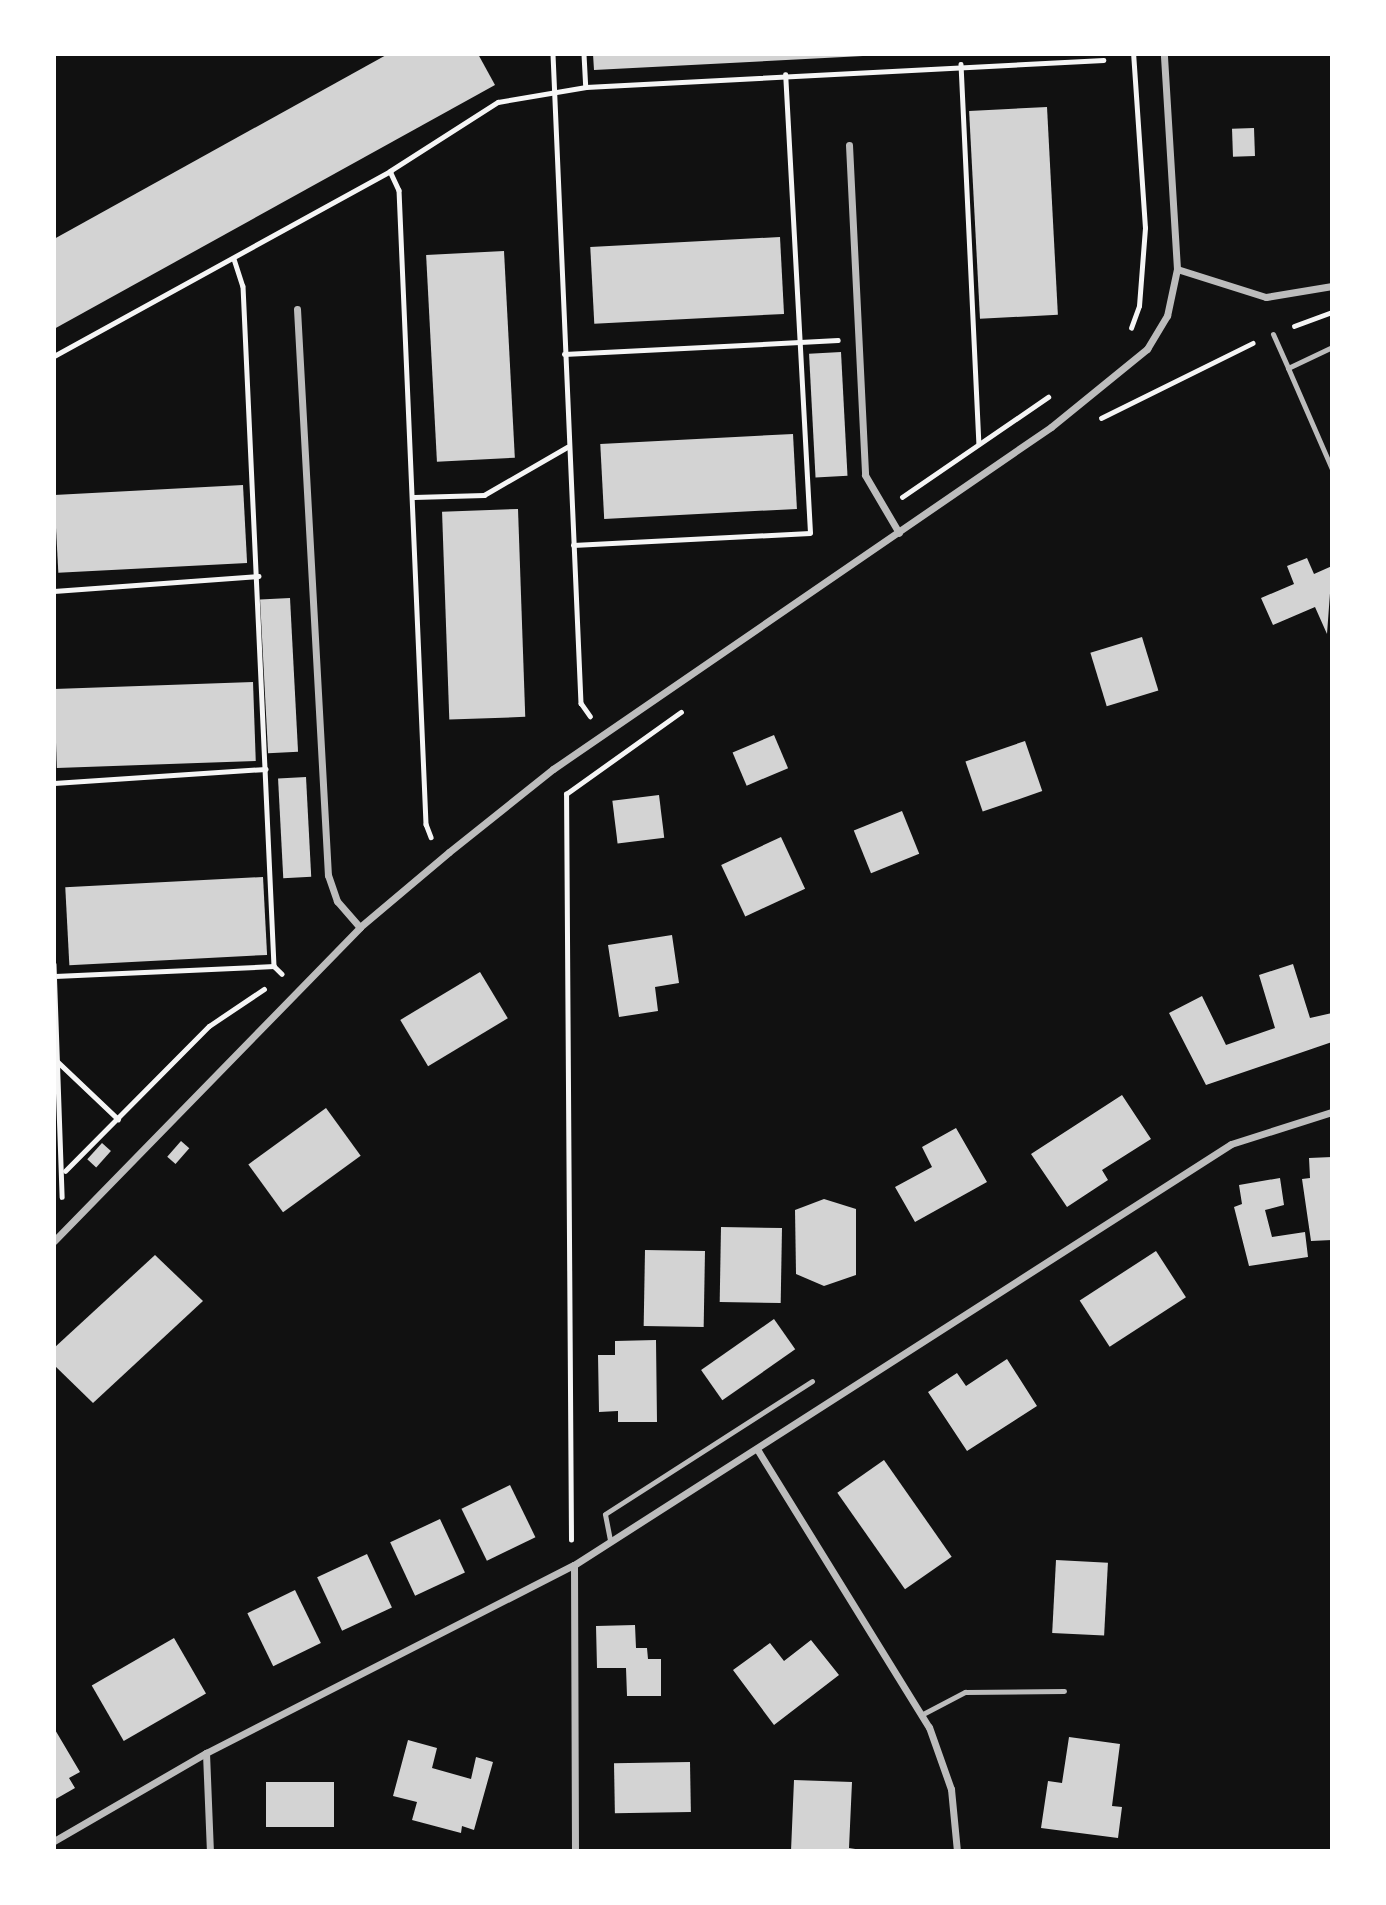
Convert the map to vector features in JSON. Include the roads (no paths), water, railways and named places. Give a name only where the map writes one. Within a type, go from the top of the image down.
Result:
[{"type":"street","points":[[54,1241],[360,927],[604,733],[899,533],[1108,385],[1147,349],[1167,316],[1177,269],[1164,54]]},
{"type":"street","points":[[849,145],[865,475],[899,533]]},
{"type":"street","points":[[1177,269],[1266,297],[1332,286]]},
{"type":"street","points":[[297,309],[328,875],[337,901],[360,927]]},
{"type":"street","points":[[54,1841],[206,1753],[574,1565],[1231,1144],[1332,1112]]},
{"type":"street","points":[[757,1449],[921,1715],[948,1779],[957,1851]]},
{"type":"street","points":[[574,1565],[575,1851]]},
{"type":"street","points":[[206,1753],[210,1851]]},
{"type":"lane","points":[[1273,334],[1332,469]]},
{"type":"lane","points":[[1288,368],[1332,347]]},
{"type":"lane","points":[[610,1540],[605,1514],[812,1381]]},
{"type":"lane","points":[[921,1715],[965,1692],[1064,1691]]}]
